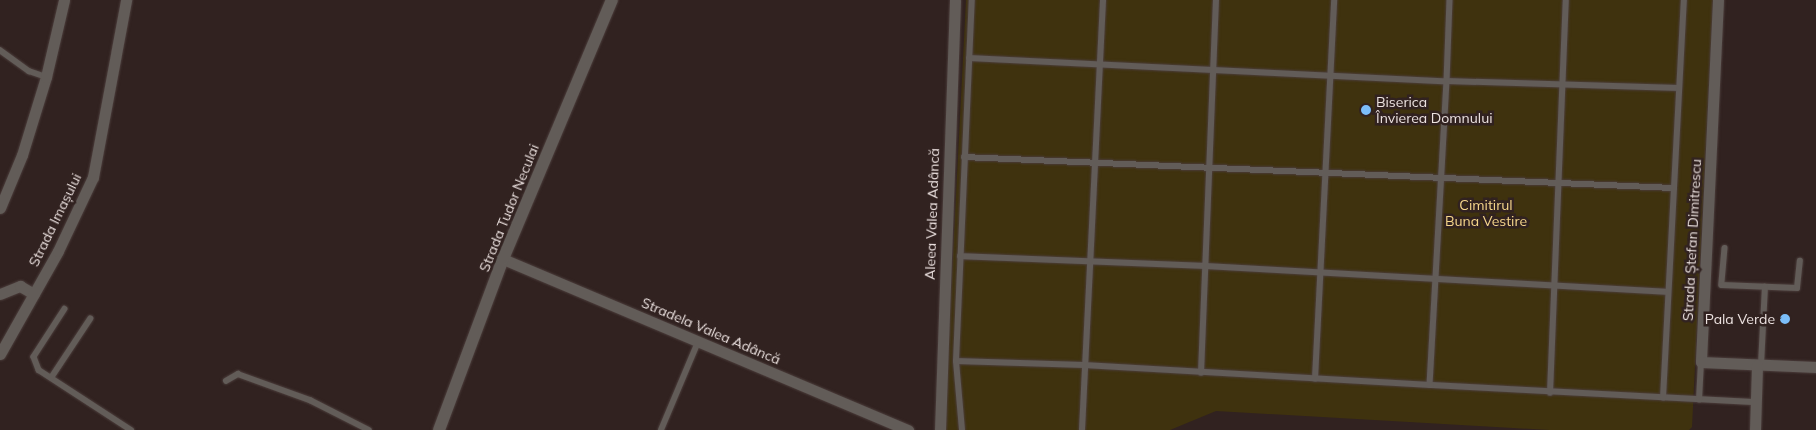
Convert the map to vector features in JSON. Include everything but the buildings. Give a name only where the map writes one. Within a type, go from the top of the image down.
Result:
[{"type":"street","points":[[0,208],[22,155],[46,77],[63,0]]},
{"type":"street","name":"Strada Imașului","points":[[0,354],[74,220],[93,177],[126,0]]},
{"type":"street","name":"Strada Tudor Neculai","points":[[439,430],[503,259],[612,0]]},
{"type":"street","name":"Aleea Valea Adâncă","points":[[940,430],[955,0]]},
{"type":"street","name":"Strada Ștefan Dimitrescu","points":[[1701,362],[1718,0]]},
{"type":"street","name":"Stradela Valea Adâncă","points":[[503,259],[908,430]]},
{"type":"street","points":[[0,294],[20,286],[34,294]]},
{"type":"street","points":[[1701,362],[1816,367]]},
{"type":"street","points":[[1755,430],[1755,402],[1759,366]]},
{"type":"lane","points":[[962,430],[956,361],[972,0]]},
{"type":"lane","points":[[1082,430],[1088,262],[1103,0]]},
{"type":"lane","points":[[1201,373],[1216,0]]},
{"type":"lane","points":[[1315,379],[1334,0]]},
{"type":"lane","points":[[1430,385],[1444,179],[1450,0]]},
{"type":"lane","points":[[1550,393],[1566,0]]},
{"type":"lane","points":[[1663,398],[1667,292],[1684,0]]},
{"type":"lane","points":[[0,50],[28,71],[46,77]]},
{"type":"lane","points":[[969,58],[1447,81],[1562,82],[1679,88]]},
{"type":"lane","points":[[964,157],[1444,179],[1558,181],[1674,188]]},
{"type":"lane","points":[[1725,248],[1722,285],[1797,288],[1800,261]]},
{"type":"lane","points":[[960,256],[1204,266],[1667,292]]},
{"type":"lane","points":[[1759,366],[1765,287]]},
{"type":"lane","points":[[65,308],[34,357],[39,370],[131,430]]},
{"type":"lane","points":[[51,378],[90,319]]},
{"type":"lane","points":[[661,430],[698,342]]},
{"type":"lane","points":[[956,361],[1084,365],[1550,393],[1755,402]]},
{"type":"lane","points":[[1699,400],[1701,362]]},
{"type":"lane","points":[[226,381],[238,374],[310,400],[369,430]]},
{"type":"green space","name":"Cimitirul Buna Vestire","points":[[966,0],[1713,0],[1692,427],[1689,430],[1550,430],[1216,411],[1170,430],[944,430]]},
{"type":"place","name":"Biserica Învierea Domnului","points":[[1366,110]]},
{"type":"place","name":"Pala Verde","points":[[1785,319]]}]
